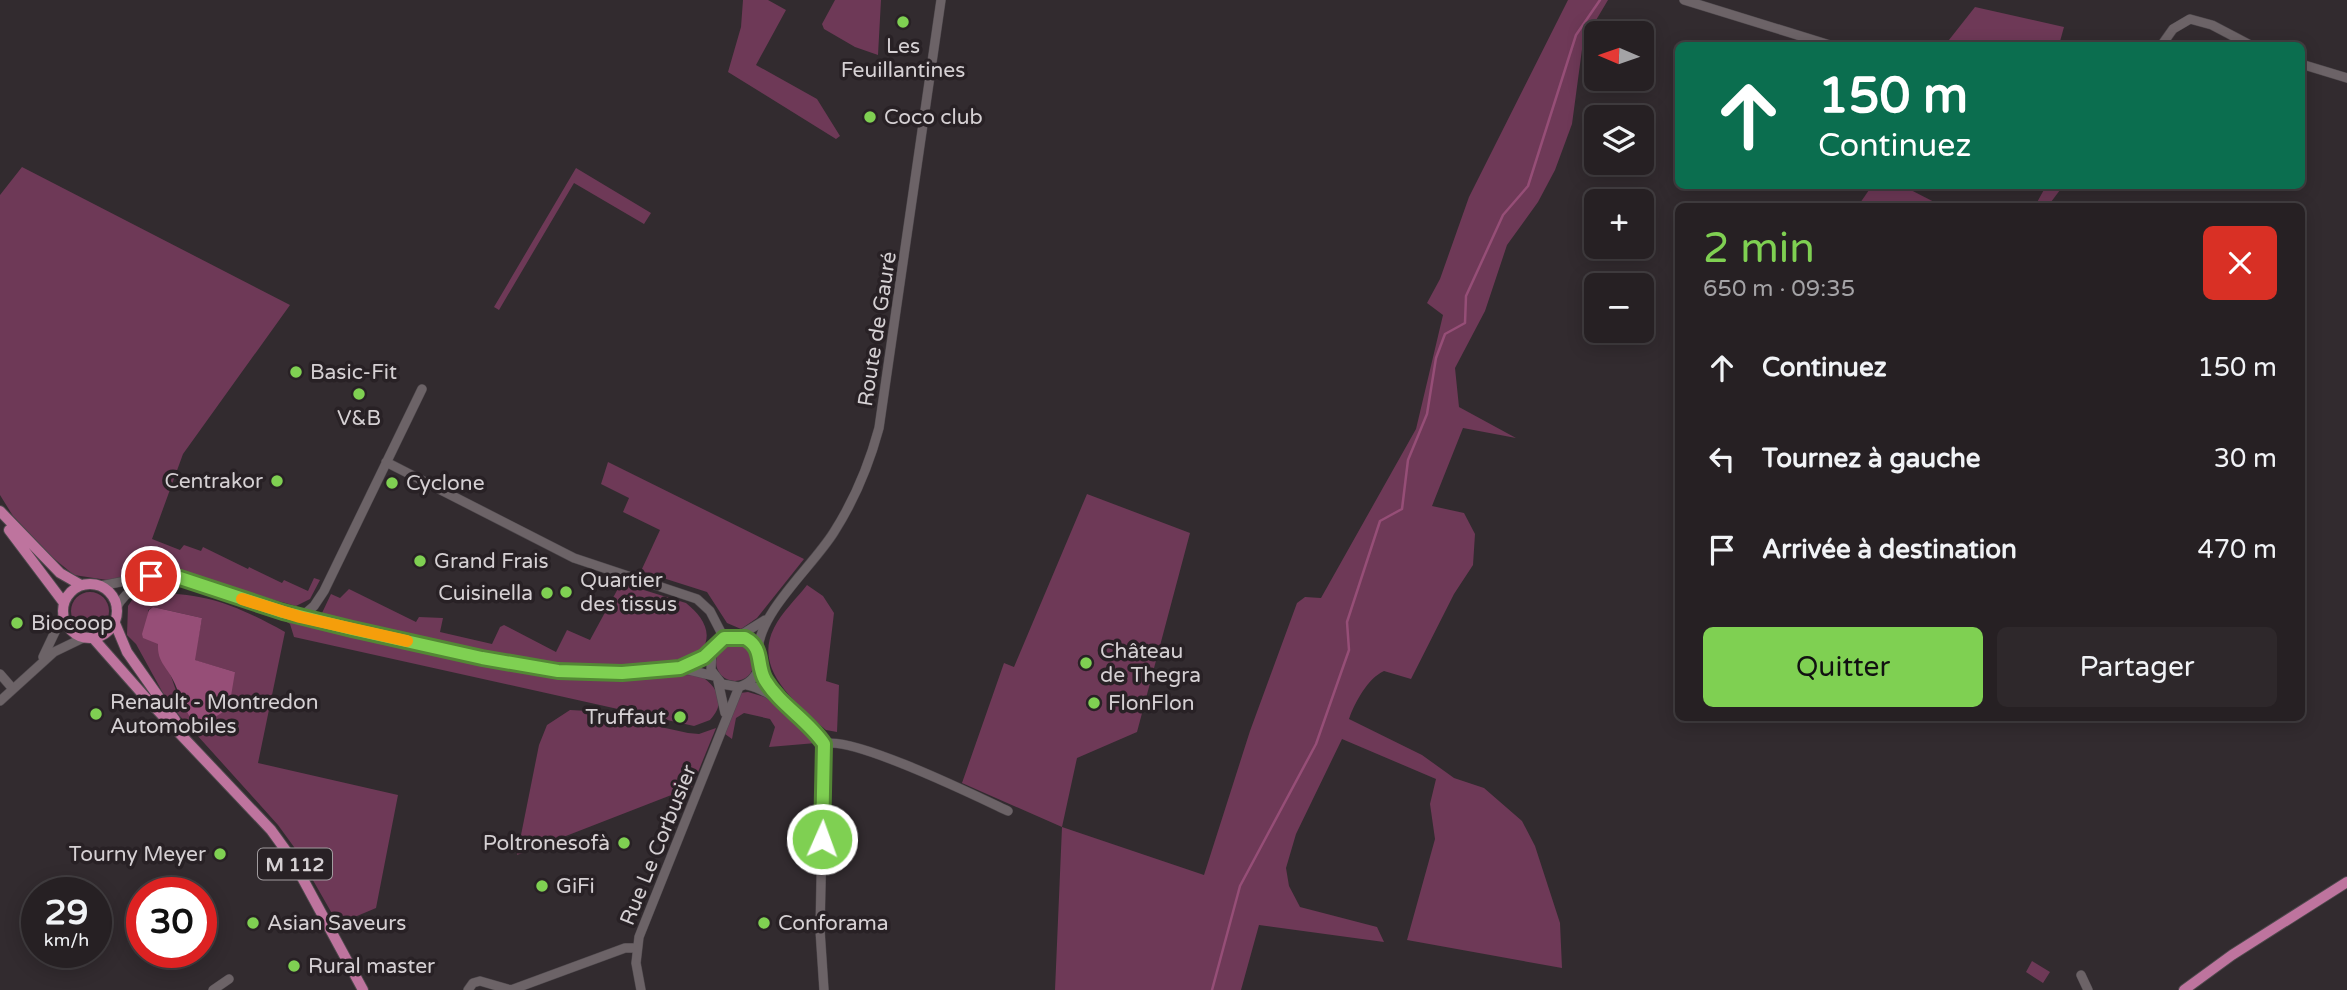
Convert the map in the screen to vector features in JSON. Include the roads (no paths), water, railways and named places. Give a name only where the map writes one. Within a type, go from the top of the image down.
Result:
[{"type":"main road","points":[[0,514],[60,573],[81,585],[100,586],[109,592],[116,608],[114,621],[102,635],[88,638],[69,629],[63,609],[0,514]]},
{"type":"main road","points":[[63,609],[70,592],[81,585]]},
{"type":"main road","name":"M 112","points":[[114,621],[119,639],[138,671],[203,755],[284,847],[363,990]]},
{"type":"main road","name":"M 112","points":[[88,638],[203,755]]},
{"type":"main road","points":[[2184,990],[2347,882]]},
{"type":"street","name":"Route de Gauré","points":[[758,650],[763,628],[816,558],[849,508],[867,467],[879,428],[939,20],[939,0]]},
{"type":"street","points":[[1684,0],[1820,42]]},
{"type":"street","points":[[2164,42],[2173,29],[2190,19],[2212,25],[2244,42]]},
{"type":"street","points":[[2305,65],[2347,78]]},
{"type":"street","points":[[300,617],[318,601],[422,389]]},
{"type":"street","points":[[386,462],[574,558],[697,599],[709,611],[724,638]]},
{"type":"street","points":[[100,586],[160,575],[300,617],[526,667],[591,673],[680,668],[743,686],[779,700]]},
{"type":"street","points":[[116,608],[125,594],[140,585],[190,582]]},
{"type":"street","points":[[37,666],[49,649],[63,609]]},
{"type":"street","name":"Route de Gauré","points":[[739,636],[772,615]]},
{"type":"street","points":[[680,668],[712,650],[724,638],[739,636],[750,641],[758,650],[760,668],[779,700],[824,744],[820,930],[824,990]]},
{"type":"street","points":[[0,701],[54,652],[88,638]]},
{"type":"street","points":[[712,650],[709,663],[716,679]]},
{"type":"street","points":[[743,686],[760,668]]},
{"type":"street","points":[[0,674],[13,689]]},
{"type":"street","name":"Rue Le Corbusier","points":[[716,679],[725,715]]},
{"type":"street","name":"Rue Le Corbusier","points":[[641,990],[637,972],[637,948],[643,926],[716,746],[725,715],[743,686]]},
{"type":"street","points":[[824,744],[838,742],[901,764],[1008,811]]},
{"type":"street","points":[[468,990],[473,983],[480,981],[511,990],[625,948],[637,948]]},
{"type":"street","points":[[2081,975],[2088,990]]},
{"type":"street","points":[[213,990],[229,979]]},
{"type":"waterway","points":[[1212,990],[1240,886],[1316,744],[1349,650],[1347,622],[1380,521],[1402,509],[1408,460],[1427,414],[1436,358],[1445,334],[1465,323],[1466,296],[1503,215],[1528,186],[1576,35],[1600,0]]},
{"type":"place","name":"Les Feuillantines","points":[[903,22]]},
{"type":"place","name":"Coco club","points":[[870,117]]},
{"type":"place","name":"Basic-Fit","points":[[296,372]]},
{"type":"place","name":"V&B","points":[[359,394]]},
{"type":"place","name":"Centrakor","points":[[277,481]]},
{"type":"place","name":"Cyclone","points":[[392,483]]},
{"type":"place","name":"Grand Frais","points":[[420,561]]},
{"type":"place","name":"Quartier des tissus","points":[[566,592]]},
{"type":"place","name":"Cuisinella","points":[[547,593]]},
{"type":"place","name":"Biocoop","points":[[17,623]]},
{"type":"place","name":"Château de Thegra","points":[[1086,663]]},
{"type":"place","name":"FlonFlon","points":[[1094,703]]},
{"type":"place","name":"Renault - Montredon Automobiles","points":[[96,714]]},
{"type":"place","name":"Truffaut","points":[[680,717]]},
{"type":"place","name":"Poltronesofà","points":[[624,843]]},
{"type":"place","name":"Tourny Meyer","points":[[220,854]]},
{"type":"place","name":"GiFi","points":[[542,886]]},
{"type":"place","name":"Asian Saveurs","points":[[253,923]]},
{"type":"place","name":"Conforama","points":[[764,923]]},
{"type":"place","name":"Rural master","points":[[294,966]]}]
